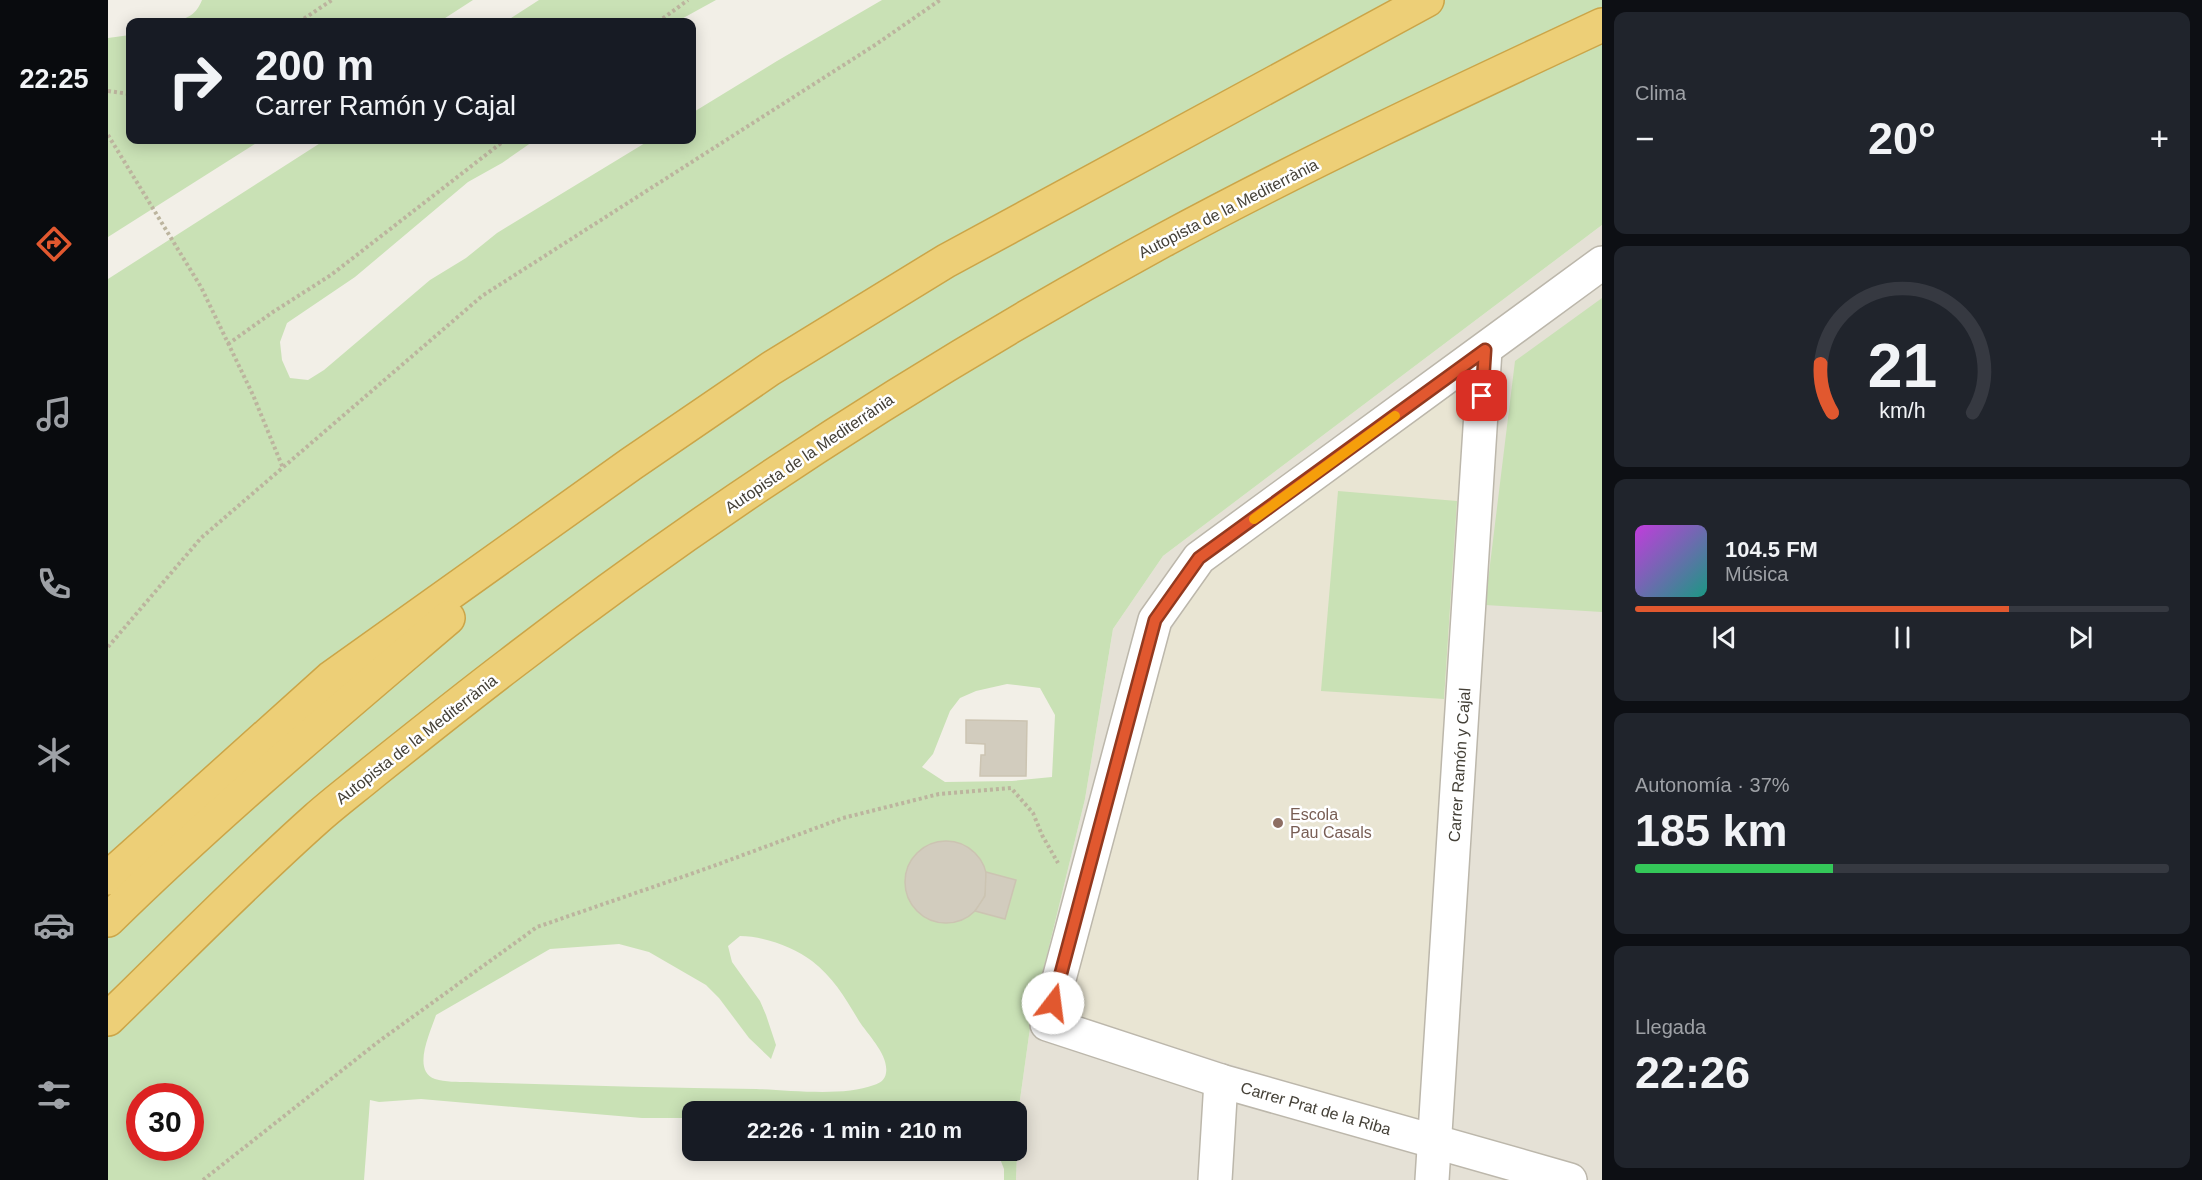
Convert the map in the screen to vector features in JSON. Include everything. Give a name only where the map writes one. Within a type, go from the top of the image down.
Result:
[{"type":"highway","points":[[108,878],[331,678],[631,464],[770,369],[946,261],[1426,0]]},
{"type":"highway","name":"Autopista de la Mediterrània","points":[[108,1019],[318,817],[436,721],[549,634],[774,474],[914,384],[1030,314],[1164,239],[1309,165],[1602,25]]},
{"type":"highway","points":[[108,920],[156,873],[367,686],[631,464]]},
{"type":"street","points":[[1080,899],[1155,620],[1199,558],[1602,263]]},
{"type":"street","name":"Carrer Ramón y Cajal","points":[[1432,1180],[1485,350]]},
{"type":"street","name":"Carrer Prat de la Riba","points":[[1080,899],[1047,1024],[1221,1081],[1570,1180]]},
{"type":"street","points":[[1215,1180],[1221,1081]]},
{"type":"path","points":[[305,18],[332,0]]},
{"type":"path","points":[[663,18],[688,0]]},
{"type":"path","points":[[108,647],[201,538],[482,296],[875,45],[940,0]]},
{"type":"path","points":[[108,91],[126,93]]},
{"type":"path","points":[[108,135],[201,288],[252,395],[283,468]]},
{"type":"path","points":[[228,344],[332,275],[500,144]]},
{"type":"path","points":[[203,1180],[378,1042],[537,927],[708,868],[843,818],[939,794],[1011,788],[1033,813],[1042,835],[1080,899]]},
{"type":"shaded area","points":[[1602,225],[1602,1180],[1016,1180],[1017,1161],[1027,1161],[1027,1101],[1020,1101],[1031,1021],[1085,799],[1113,629],[1163,556]]},
{"type":"shaded area","name":"Escola Pau Casals","points":[[1466,381],[1420,1122],[1064,1013],[1170,632],[1208,573]]},
{"type":"green space","points":[[202,0],[473,0],[445,18],[185,18],[197,9]]},
{"type":"green space","points":[[539,0],[716,0],[683,18],[511,18]]},
{"type":"green space","points":[[882,0],[1602,0],[1602,225],[1163,556],[1113,629],[1085,799],[1031,1021],[1020,1101],[682,1101],[682,1118],[642,1118],[421,1099],[379,1102],[370,1100],[364,1180],[108,1180],[108,279],[319,144],[529,144],[468,182],[355,277],[287,323],[280,342],[282,360],[290,378],[308,380],[324,370],[430,280],[466,258],[497,233],[643,144],[696,144],[696,111]],"holes":[[[1007,684],[1040,688],[1055,715],[1052,777],[1012,781],[945,782],[922,767],[933,754],[950,711],[960,698],[976,691]],[[740,936],[758,938],[796,951],[820,967],[826,974],[881,1052],[886,1073],[880,1082],[861,1089],[832,1092],[452,1082],[435,1079],[428,1075],[424,1068],[423,1059],[427,1040],[436,1015],[550,949],[619,944],[649,952],[706,985],[719,998],[749,1038],[771,1059],[776,1045],[766,1015],[760,1001],[732,962],[728,946]]]},
{"type":"green space","points":[[126,36],[126,144],[255,144],[108,237],[108,38]]},
{"type":"green space","points":[[1602,298],[1602,612],[1469,604],[1488,581],[1515,361]]},
{"type":"green space","points":[[1338,491],[1457,501],[1444,699],[1321,691]]},
{"type":"green space","points":[[1001,1161],[1017,1161],[1016,1180],[1004,1180]]},
{"type":"building","points":[[966,720],[1027,721],[1026,776],[980,776],[981,755],[985,755],[985,744],[966,743]]},
{"type":"building","points":[[946,841],[962,844],[975,853],[984,866],[987,882],[984,898],[975,911],[962,920],[946,923],[930,920],[917,911],[908,898],[905,882],[908,866],[917,853],[930,844]]},
{"type":"building","points":[[986,872],[1016,880],[1005,919],[975,911],[985,896]]},
{"type":"slow traffic","points":[[1254,519],[1395,416]]},
{"type":"place","name":"Escola Pau Casals","points":[[1278,823]]},
{"type":"route","points":[[1053,1003],[1155,620],[1199,558],[1485,350],[1482,396]]}]
